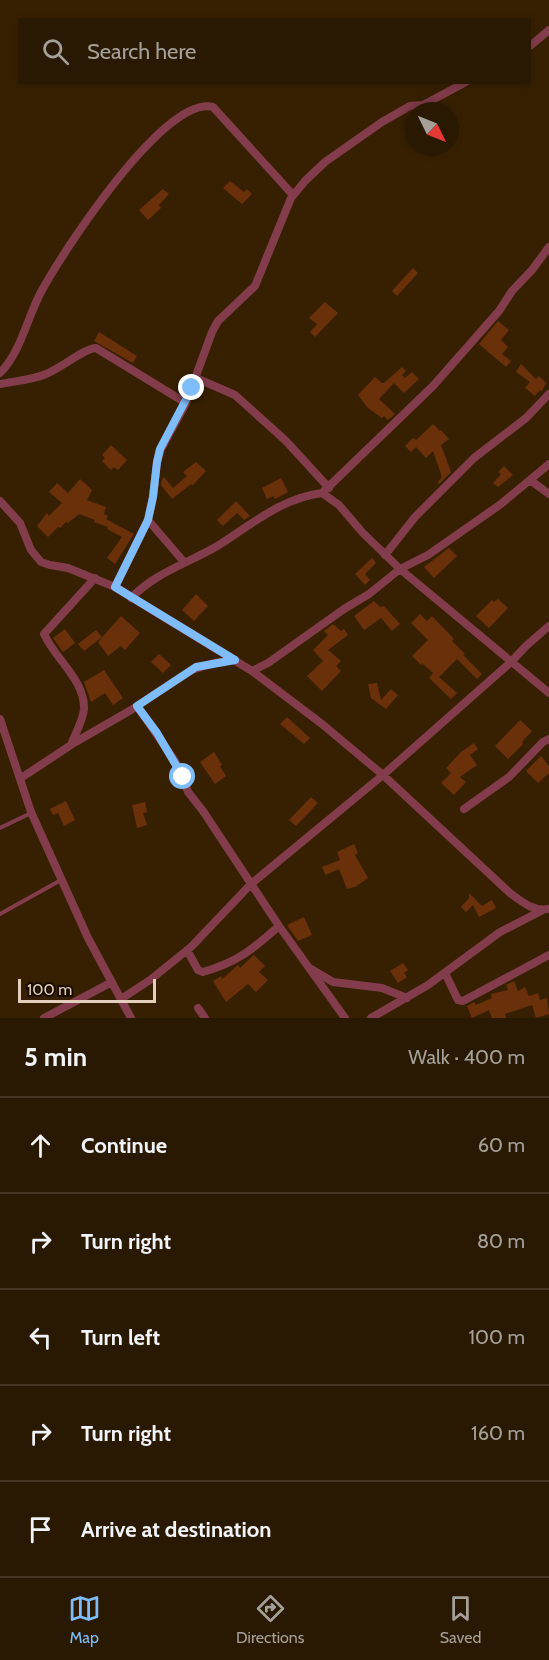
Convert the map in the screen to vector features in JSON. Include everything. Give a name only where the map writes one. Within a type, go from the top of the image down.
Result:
[{"type":"street","points":[[531,45],[549,30]]},
{"type":"street","points":[[115,587],[148,520],[160,449],[186,403],[216,324],[255,286],[293,195],[325,162],[382,122],[410,106],[423,105],[462,84]]},
{"type":"street","points":[[0,373],[15,351],[42,291],[84,225],[128,166],[179,116],[201,106],[213,107],[293,195]]},
{"type":"street","points":[[131,598],[153,579],[219,545],[275,508],[325,490],[433,386],[499,311],[512,291],[549,247]]},
{"type":"street","points":[[0,384],[45,375],[71,362],[89,349],[96,348],[186,403]]},
{"type":"street","points":[[196,378],[231,391],[286,441],[362,532],[399,569],[549,693]]},
{"type":"street","points":[[385,555],[416,517],[474,458],[526,418],[549,394]]},
{"type":"street","points":[[252,671],[268,663],[369,594],[399,569],[428,555],[549,464]]},
{"type":"street","points":[[530,480],[549,494]]},
{"type":"street","points":[[0,501],[20,523],[31,550],[41,562],[95,578],[115,587],[252,671],[322,724],[383,775],[510,893],[526,905],[546,909]]},
{"type":"street","points":[[148,520],[184,562]]},
{"type":"street","points":[[71,745],[82,720],[84,706],[73,676],[44,634],[95,578]]},
{"type":"street","points":[[121,999],[187,950],[251,884],[383,775],[549,626]]},
{"type":"street","points":[[21,778],[196,667],[235,660]]},
{"type":"street","points":[[137,706],[175,761],[188,792],[203,810],[279,926],[345,1018]]},
{"type":"street","points":[[0,719],[32,812],[88,938],[131,1018]]},
{"type":"street","points":[[464,809],[509,777],[543,742],[549,739]]},
{"type":"street","points":[[371,1018],[445,973],[500,932],[546,909]]},
{"type":"street","points":[[187,950],[198,970],[203,972],[235,961],[279,926]]},
{"type":"street","points":[[445,973],[458,1000],[463,1001],[549,955]]},
{"type":"street","points":[[308,968],[333,982],[382,988],[407,998]]},
{"type":"street","points":[[44,1018],[112,982]]},
{"type":"street","points":[[198,1008],[205,1018]]},
{"type":"lane","points":[[0,828],[32,812]]},
{"type":"lane","points":[[0,914],[62,879]]},
{"type":"building","points":[[230,181],[244,192],[247,189],[252,194],[242,204],[223,188]]},
{"type":"building","points":[[163,189],[169,194],[159,205],[161,208],[148,220],[139,210]]},
{"type":"building","points":[[413,268],[418,273],[397,296],[392,291]]},
{"type":"building","points":[[325,302],[338,313],[315,337],[310,332],[317,324],[309,318]]},
{"type":"building","points":[[498,321],[509,330],[501,340],[508,347],[502,354],[511,361],[506,367],[479,344]]},
{"type":"building","points":[[99,332],[137,356],[133,363],[94,341]]},
{"type":"building","points":[[521,364],[536,379],[539,376],[546,383],[542,391],[540,390],[535,396],[525,388],[530,382],[516,372]]},
{"type":"building","points":[[402,367],[406,371],[402,375],[405,378],[412,372],[419,379],[404,393],[394,383],[379,399],[395,414],[388,420],[368,408],[358,395],[375,377],[384,383]]},
{"type":"building","points":[[433,424],[449,439],[441,445],[451,472],[439,484],[442,477],[433,451],[426,458],[416,447],[411,452],[405,446],[413,438],[416,440]]},
{"type":"building","points":[[111,445],[127,460],[118,470],[114,467],[111,470],[102,461],[105,458],[102,455]]},
{"type":"building","points":[[196,462],[206,471],[193,485],[191,484],[172,499],[161,485],[162,479],[164,477],[173,488],[187,476],[183,472]]},
{"type":"building","points":[[504,466],[513,475],[498,487],[493,483],[501,474],[498,472]]},
{"type":"building","points":[[281,478],[288,492],[275,499],[273,496],[267,499],[262,488]]},
{"type":"building","points":[[80,479],[92,490],[87,500],[106,507],[104,514],[108,516],[106,519],[134,534],[115,564],[107,558],[122,537],[107,529],[108,527],[94,522],[95,520],[79,514],[60,528],[58,527],[48,537],[37,526],[47,513],[49,516],[62,503],[49,492],[57,483],[68,493]]},
{"type":"building","points":[[236,501],[250,516],[244,520],[237,513],[223,526],[217,520]]},
{"type":"building","points":[[449,548],[457,556],[434,578],[424,567]]},
{"type":"building","points":[[372,558],[376,563],[365,574],[370,580],[365,585],[355,574]]},
{"type":"building","points":[[196,594],[208,606],[194,621],[182,610]]},
{"type":"building","points":[[498,599],[508,608],[489,628],[476,616],[492,600],[494,602]]},
{"type":"building","points":[[374,601],[380,607],[384,606],[400,624],[392,631],[381,618],[364,630],[354,616]]},
{"type":"building","points":[[420,614],[427,621],[432,616],[454,639],[452,641],[465,654],[463,655],[482,674],[477,679],[457,659],[439,677],[457,693],[451,699],[429,678],[433,673],[412,656],[428,640],[411,623]]},
{"type":"building","points":[[121,616],[140,633],[125,650],[121,646],[108,656],[98,642]]},
{"type":"building","points":[[333,624],[341,631],[344,629],[348,635],[328,650],[341,661],[336,666],[341,671],[322,691],[307,676],[323,661],[313,650],[328,635],[324,631]]},
{"type":"building","points":[[65,629],[75,643],[63,652],[53,638]]},
{"type":"building","points":[[96,630],[102,637],[84,651],[78,644]]},
{"type":"building","points":[[159,654],[171,665],[163,673],[151,662]]},
{"type":"building","points":[[104,670],[123,698],[113,705],[105,693],[91,702],[84,682]]},
{"type":"building","points":[[377,683],[381,700],[391,689],[398,695],[386,709],[371,698],[368,684]]},
{"type":"building","points":[[287,717],[310,738],[304,744],[280,724]]},
{"type":"building","points":[[520,720],[532,731],[508,759],[495,746]]},
{"type":"building","points":[[474,743],[478,749],[470,755],[477,765],[460,777],[466,782],[454,795],[441,783],[451,773],[446,768],[461,752]]},
{"type":"building","points":[[214,752],[226,776],[215,784],[200,762]]},
{"type":"building","points":[[541,756],[549,766],[549,773],[538,783],[526,771]]},
{"type":"building","points":[[311,797],[318,803],[296,826],[289,820]]},
{"type":"building","points":[[66,801],[75,820],[64,826],[58,813],[53,815],[50,809]]},
{"type":"building","points":[[145,802],[147,812],[143,813],[147,825],[137,828],[132,805]]},
{"type":"building","points":[[354,844],[358,853],[355,855],[368,878],[355,887],[347,889],[339,869],[326,875],[322,867],[340,860],[337,852]]},
{"type":"building","points":[[469,893],[482,906],[492,900],[496,908],[479,917],[473,905],[466,912],[461,907],[469,898]]},
{"type":"building","points":[[304,917],[312,935],[298,941],[287,925]]},
{"type":"building","points":[[254,955],[265,966],[259,972],[268,980],[256,992],[248,984],[226,1002],[213,981],[221,976],[222,979],[238,965],[240,968]]},
{"type":"building","points":[[403,963],[408,970],[404,973],[407,977],[398,983],[390,971]]},
{"type":"building","points":[[514,981],[518,991],[525,987],[529,996],[538,993],[540,1000],[547,998],[549,1014],[536,1018],[532,1005],[505,1014],[506,1018],[492,1018],[489,1010],[472,1018],[467,1006],[492,998],[491,994],[508,990],[506,985]]},
{"type":"route","points":[[183,777],[157,733],[137,706],[196,667],[235,660],[115,587],[148,520],[160,449],[192,388]]}]
